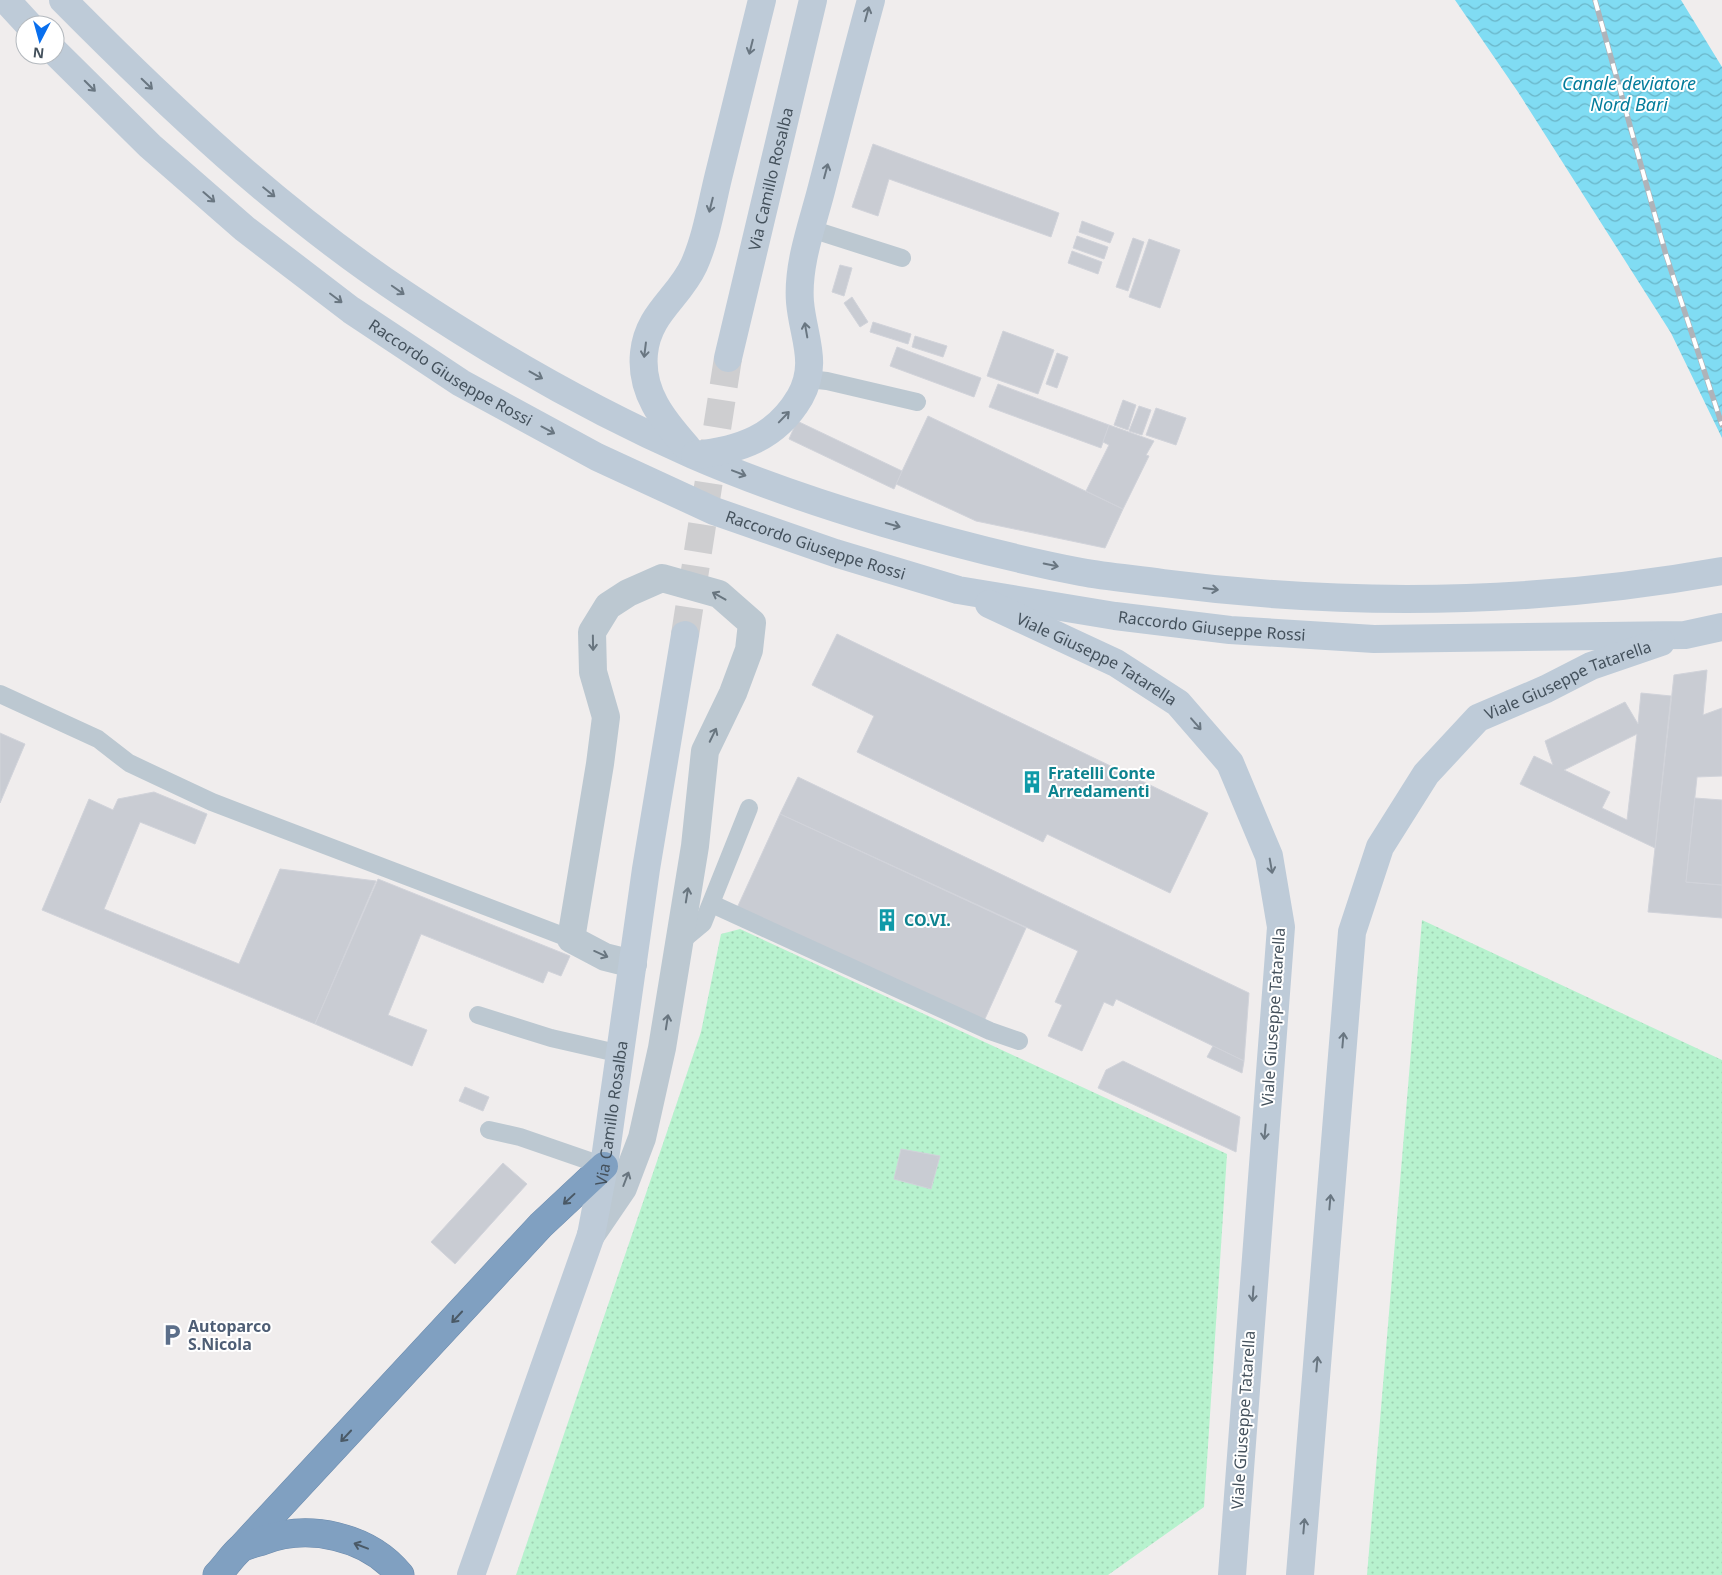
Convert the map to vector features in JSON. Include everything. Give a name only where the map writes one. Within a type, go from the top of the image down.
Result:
[{"type":"highway","points":[[217,1575],[541,1225],[604,1166]]},
{"type":"highway","points":[[242,1548],[274,1536],[302,1532],[332,1536],[368,1548],[400,1575]]},
{"type":"main road","points":[[6,0],[20,15]]},
{"type":"main road","points":[[63,0],[148,86],[236,165],[315,229],[402,293],[501,355],[578,398],[694,455],[785,491],[970,548],[1085,573],[1218,590],[1324,597],[1430,599],[1548,594],[1671,580],[1722,571]]},
{"type":"main road","points":[[694,455],[663,420],[652,399],[645,375],[644,354],[648,333],[657,316],[682,286],[694,265],[706,226],[762,0]]},
{"type":"main road","name":"Via Camillo Rosalba","points":[[728,358],[813,0]]},
{"type":"main road","points":[[694,455],[732,450],[761,437],[786,417],[808,379],[810,355],[800,302],[801,278],[811,229],[870,0]]},
{"type":"main road","name":"Raccordo Giuseppe Rossi","points":[[65,62],[150,146],[245,229],[351,310],[461,383],[597,456],[714,510],[835,553],[958,590],[1115,616],[1230,630],[1374,639],[1685,635],[1722,627]]},
{"type":"main road","name":"Viale Giuseppe Tatarella","points":[[958,590],[1116,663],[1178,703],[1230,763],[1269,856],[1281,927],[1232,1575]]},
{"type":"main road","name":"Via Camillo Rosalba","points":[[471,1575],[591,1235],[604,1166],[633,964],[686,635]]},
{"type":"main road","name":"Viale Giuseppe Tatarella","points":[[1300,1575],[1352,932],[1380,847],[1426,774],[1478,718],[1546,689],[1591,666],[1685,635]]},
{"type":"street","points":[[591,1235],[623,1188],[642,1138],[662,1048],[695,846],[705,751],[734,693],[749,650],[752,624],[720,594],[662,578],[628,593],[608,606],[592,632],[593,672],[606,717],[571,939],[605,957],[633,964]]},
{"type":"lane","points":[[811,229],[902,258]]},
{"type":"lane","points":[[808,379],[827,380],[917,402]]},
{"type":"lane","points":[[0,694],[98,739],[129,763],[212,802],[571,939]]},
{"type":"lane","points":[[679,943],[703,923],[749,808]]},
{"type":"lane","points":[[712,904],[990,1031],[1019,1041]]},
{"type":"lane","points":[[478,1015],[551,1038],[621,1054]]},
{"type":"lane","points":[[489,1130],[520,1137],[604,1166]]},
{"type":"green space","points":[[1422,920],[1722,1060],[1722,1575],[1367,1575]]},
{"type":"green space","points":[[740,929],[1227,1154],[1204,1507],[1108,1575],[516,1575],[701,1032],[721,934]]},
{"type":"water","name":"Canale deviatore Nord Bari","points":[[1455,0],[1681,0],[1722,67],[1722,438],[1671,333],[1518,92]]},
{"type":"building","points":[[873,144],[1059,213],[1051,237],[889,179],[878,216],[852,207]]},
{"type":"building","points":[[1082,221],[1114,233],[1110,243],[1079,232]]},
{"type":"building","points":[[1077,236],[1108,247],[1104,259],[1073,248]]},
{"type":"building","points":[[1133,238],[1144,242],[1128,291],[1116,287]]},
{"type":"building","points":[[1149,239],[1180,250],[1160,308],[1129,297]]},
{"type":"building","points":[[1072,251],[1102,262],[1098,274],[1068,263]]},
{"type":"building","points":[[840,265],[852,268],[844,296],[832,292]]},
{"type":"building","points":[[852,297],[868,322],[860,327],[844,303]]},
{"type":"building","points":[[873,322],[911,334],[908,344],[870,332]]},
{"type":"building","points":[[1003,331],[1054,350],[1038,394],[987,376]]},
{"type":"building","points":[[915,336],[947,346],[943,357],[912,347]]},
{"type":"building","points":[[897,347],[981,378],[974,397],[890,366]]},
{"type":"building","points":[[1057,353],[1068,357],[1057,388],[1046,384]]},
{"type":"building","points":[[998,384],[1109,425],[1101,448],[989,407]]},
{"type":"building","points":[[1123,400],[1136,405],[1128,430],[1114,425]]},
{"type":"building","points":[[1139,406],[1151,410],[1142,435],[1129,431]]},
{"type":"building","points":[[1156,408],[1186,418],[1176,445],[1146,435]]},
{"type":"building","points":[[928,416],[1123,509],[1105,548],[976,521],[896,484]]},
{"type":"building","points":[[797,421],[902,471],[894,489],[789,439]]},
{"type":"building","points":[[1109,425],[1154,441],[1146,455],[1149,456],[1123,509],[1086,491],[1109,445],[1103,442]]},
{"type":"building","name":"Fratelli Conte Arredamenti","points":[[837,634],[1208,813],[1170,893],[1047,834],[1043,842],[857,752],[874,716],[812,685]]},
{"type":"building","points":[[1707,670],[1703,715],[1722,708],[1722,776],[1697,777],[1686,882],[1722,885],[1722,918],[1648,912],[1674,675]]},
{"type":"building","points":[[1641,693],[1671,696],[1655,848],[1520,784],[1534,756],[1553,765],[1545,741],[1625,702],[1638,724]],"holes":[[[1637,734],[1627,820],[1602,808],[1610,792],[1564,770]]]},
{"type":"building","points":[[0,733],[25,744],[0,803]]},
{"type":"building","points":[[798,777],[1249,993],[1244,1061],[1116,999],[1113,1006],[1104,1002],[1082,1051],[1048,1036],[1062,1005],[1055,1002],[1078,951],[780,814]]},
{"type":"building","points":[[154,792],[207,814],[195,844],[140,822],[104,909],[239,964],[280,869],[376,881],[315,1024],[42,910],[89,799],[113,810],[118,799]]},
{"type":"building","points":[[1695,798],[1722,800],[1722,885],[1686,882]]},
{"type":"building","name":"CO.VI.","points":[[780,814],[1026,928],[984,1021],[737,908]]},
{"type":"building","points":[[378,879],[570,956],[561,976],[548,971],[543,983],[421,934],[388,1015],[427,1030],[412,1066],[315,1024]]},
{"type":"building","points":[[1213,1046],[1244,1061],[1242,1073],[1207,1057]]},
{"type":"building","points":[[1123,1061],[1240,1117],[1236,1152],[1098,1088],[1106,1070]]},
{"type":"building","points":[[465,1087],[489,1097],[483,1111],[459,1101]]},
{"type":"building","points":[[901,1149],[940,1156],[931,1189],[894,1179]]},
{"type":"building","points":[[503,1163],[527,1184],[455,1264],[431,1242]]},
{"type":"tunnel","points":[[685,635],[728,358]]},
{"type":"railway","points":[[1595,0],[1666,255],[1722,425]]},
{"type":"place","name":"Fratelli Conte Arredamenti","points":[[1032,782]]},
{"type":"place","name":"CO.VI.","points":[[887,920]]},
{"type":"place","name":"Autoparco S.Nicola","points":[[172,1335]]}]
